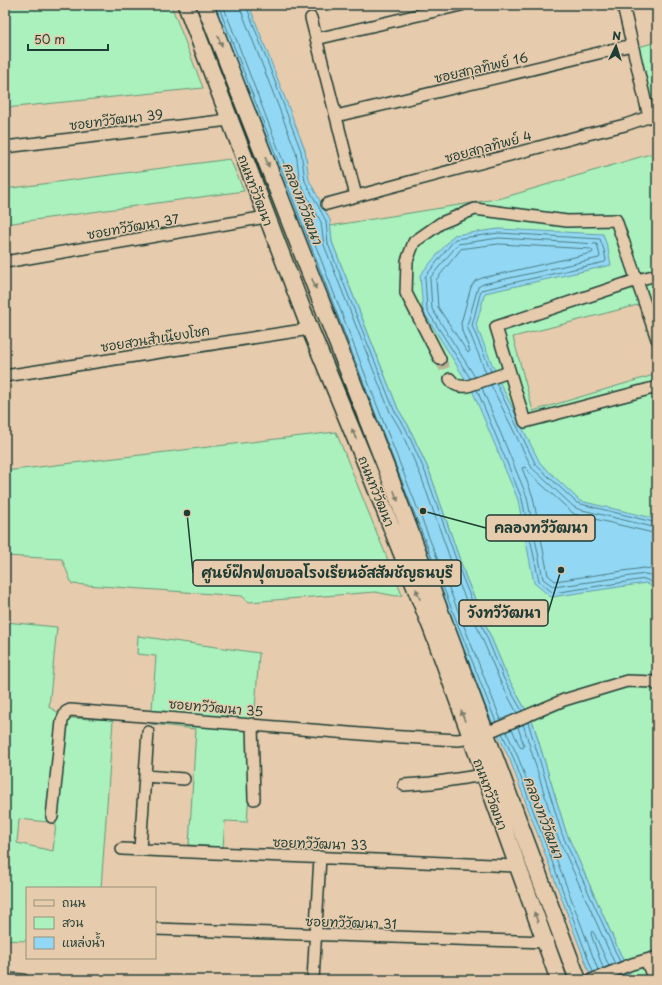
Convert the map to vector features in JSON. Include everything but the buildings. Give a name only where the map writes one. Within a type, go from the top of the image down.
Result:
[{"type":"main road","name":"ถนนทวีวัฒนา","points":[[186,5],[266,218],[373,481],[432,632],[559,980]]},
{"type":"main road","name":"ถนนทวีวัฒนา","points":[[206,5],[388,475],[492,730],[578,980]]},
{"type":"main road","points":[[373,481],[388,475]]},
{"type":"main road","points":[[471,738],[492,730]]},
{"type":"street","points":[[316,39],[461,5]]},
{"type":"street","points":[[623,5],[632,45],[653,116]]},
{"type":"street","points":[[311,18],[356,196]]},
{"type":"street","name":"ซอยสกุลทิพย์ 16","points":[[336,116],[632,45]]},
{"type":"street","name":"ซอยสกุลทิพย์ 4","points":[[327,204],[653,116]]},
{"type":"street","name":"ซอยทวีวัฒนา 39","points":[[5,147],[230,120]]},
{"type":"street","points":[[440,359],[406,293],[407,261],[414,242],[441,223],[475,209],[567,221],[616,220],[657,339]]},
{"type":"street","name":"ซอยทวีวัฒนา 37","points":[[5,262],[266,218]]},
{"type":"street","points":[[657,275],[637,280],[496,327],[504,374],[525,422],[657,387]]},
{"type":"street","name":"ซอยสวนสำเนียงโชค","points":[[5,376],[310,329]]},
{"type":"street","points":[[450,379],[456,386],[460,387],[468,386],[504,374]]},
{"type":"street","points":[[492,730],[564,700],[627,681],[654,682],[657,685]]},
{"type":"street","name":"ซอยทวีวัฒนา 35","points":[[52,817],[62,721],[66,712],[70,710],[442,740],[471,738]]},
{"type":"street","points":[[252,724],[254,799]]},
{"type":"street","points":[[140,849],[148,732]]},
{"type":"street","points":[[404,785],[438,782],[484,775]]},
{"type":"street","points":[[145,776],[184,779]]},
{"type":"street","name":"ซอยทวีวัฒนา 33","points":[[122,849],[518,866]]},
{"type":"street","points":[[313,980],[320,857]]},
{"type":"street","name":"ซอยทวีวัฒนา 31","points":[[156,929],[545,942]]},
{"type":"street","points":[[591,980],[632,964],[652,959],[654,980]]},
{"type":"street","points":[[5,979],[23,980]]},
{"type":"green space","points":[[5,5],[171,5],[203,88],[5,108]]},
{"type":"green space","points":[[657,42],[657,112],[653,113],[638,47]]},
{"type":"green space","points":[[657,152],[657,300],[513,337],[533,411],[657,374],[657,980],[632,980],[566,832],[533,723],[508,678],[466,578],[430,473],[408,425],[398,409],[332,242],[330,226],[502,198]]},
{"type":"green space","points":[[230,159],[244,191],[5,224],[5,189]]},
{"type":"green space","points":[[5,287],[10,312],[5,312]]},
{"type":"green space","points":[[336,432],[402,595],[396,596],[375,592],[249,602],[242,596],[72,584],[62,559],[5,556],[5,471]]},
{"type":"green space","points":[[5,622],[57,627],[49,707],[59,713],[48,822],[19,819],[17,843],[53,851],[67,723],[72,718],[113,720],[101,887],[26,887],[26,941],[5,940]]},
{"type":"green space","points":[[138,636],[259,653],[247,822],[225,821],[223,847],[189,845],[196,729],[151,724],[156,656],[137,654]]},
{"type":"water","points":[[213,5],[249,5],[305,150],[309,180],[330,220],[332,242],[398,409],[408,425],[430,473],[466,578],[508,678],[533,723],[566,832],[632,980],[592,980],[510,760],[489,715]]},
{"type":"water","points":[[499,229],[603,234],[611,265],[485,293],[476,325],[499,381],[540,463],[580,501],[657,519],[657,590],[646,583],[551,597],[534,583],[518,500],[472,390],[423,311],[420,275],[454,235]]},
{"type":"tunnel","points":[[440,359],[450,379]]},
{"type":"place","name":"คลองทวีวัฒนา","points":[[423,511]]},
{"type":"place","name":"ศูนย์ฝึกฟุตบอลโรงเรียนอัสสัมชัญธนบุรี","points":[[187,513]]},
{"type":"place","name":"วังทวีวัฒนา","points":[[561,570]]}]
